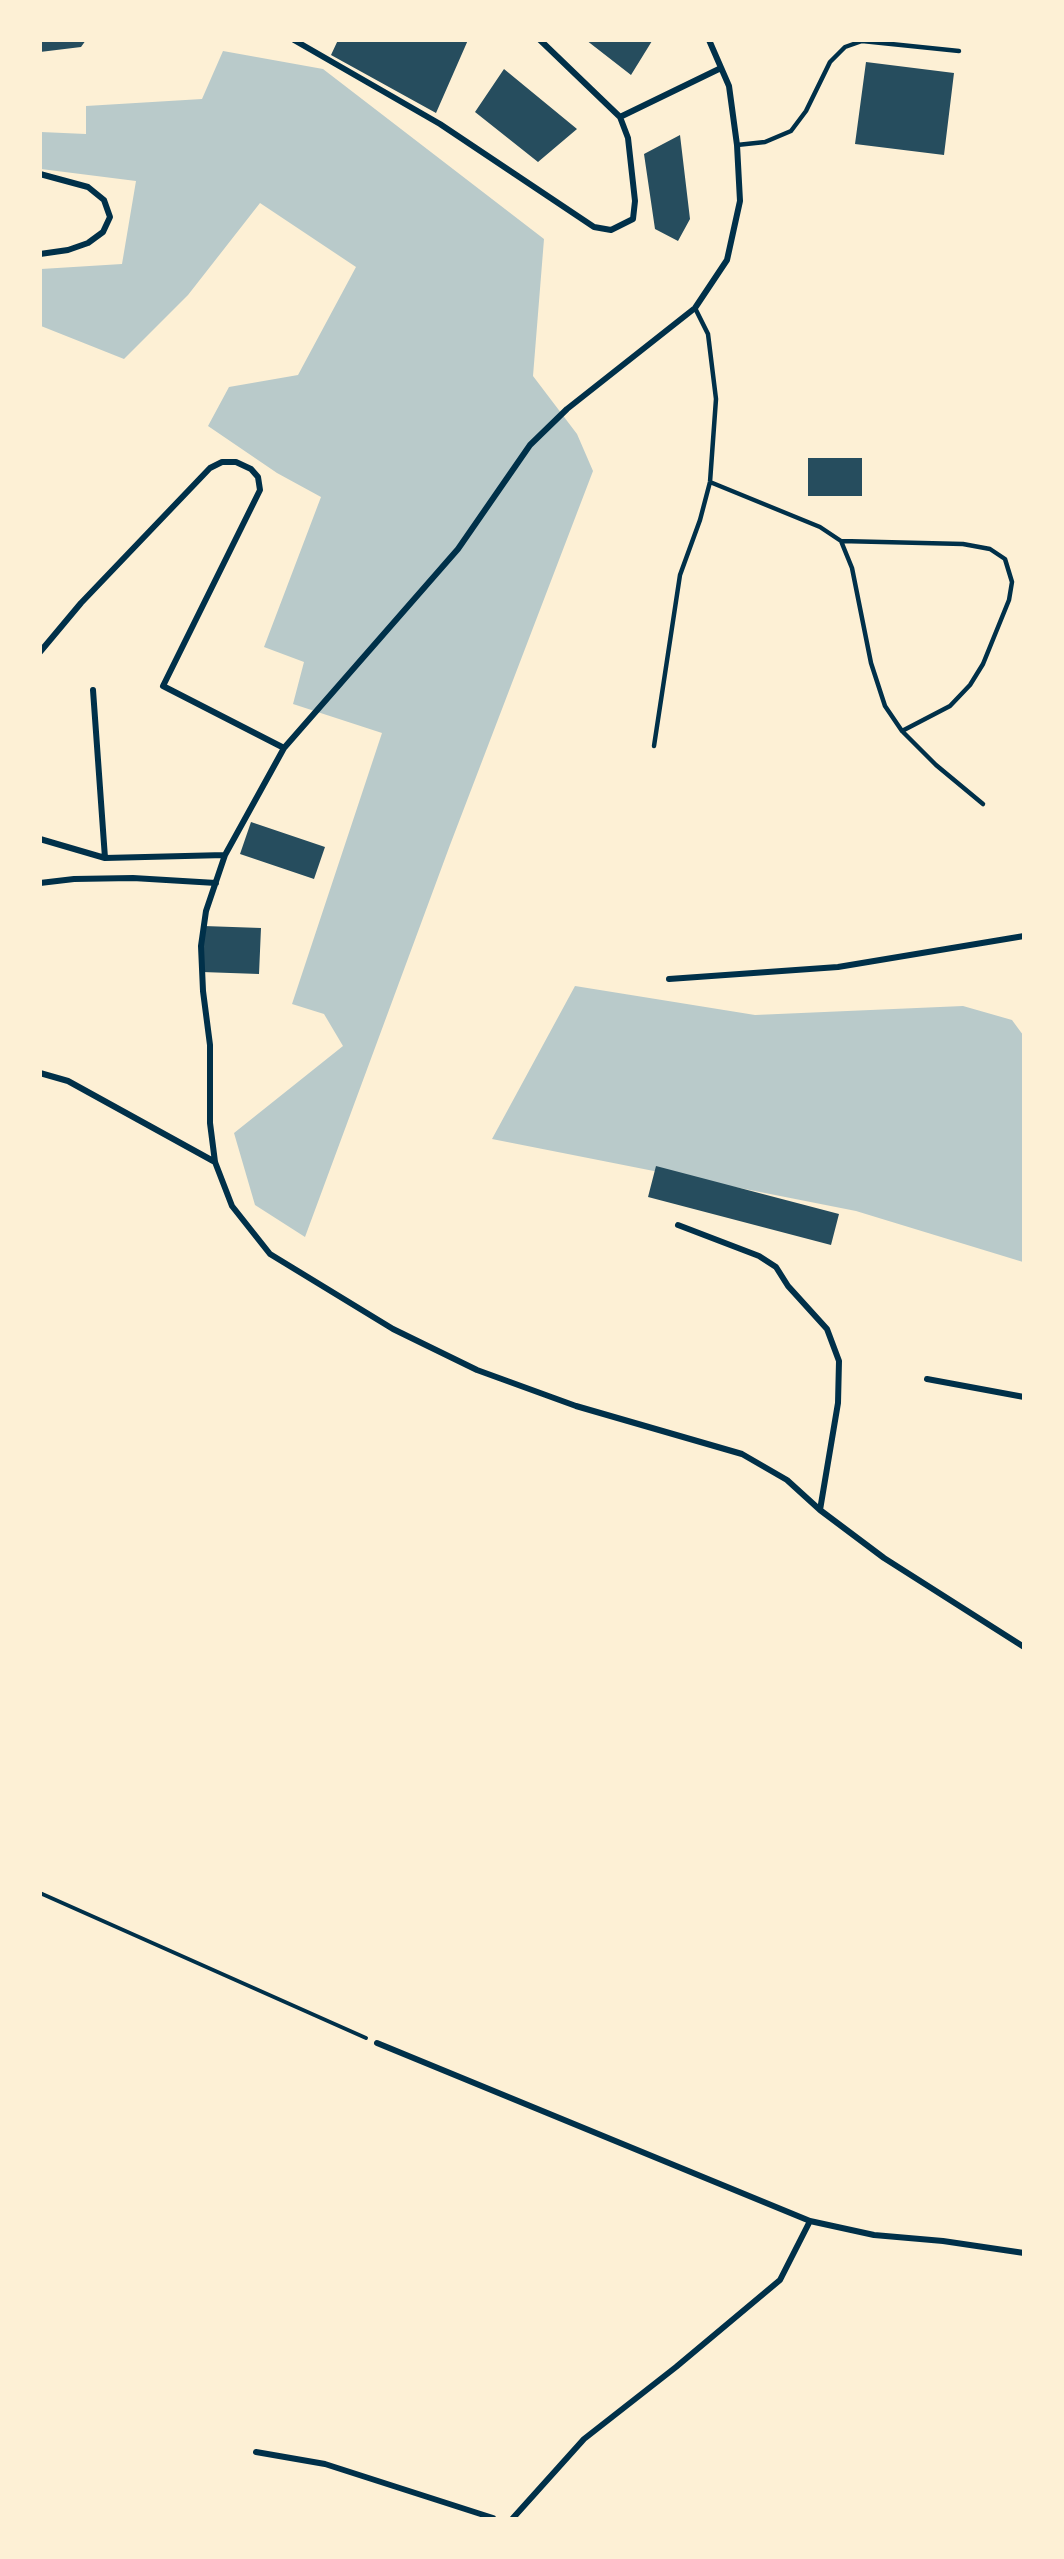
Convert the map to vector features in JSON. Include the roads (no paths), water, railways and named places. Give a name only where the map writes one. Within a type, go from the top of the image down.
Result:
[{"type":"street","points":[[294,40],[440,124],[594,227],[611,230],[633,219],[635,201],[628,138],[620,117],[540,40]]},
{"type":"street","points":[[709,40],[729,86],[737,146],[740,201],[727,260],[695,308],[567,409],[530,445],[458,549],[284,748],[225,855],[206,911],[201,946],[203,991],[210,1045],[210,1123],[215,1162],[232,1206],[270,1254],[393,1329],[477,1370],[576,1406],[742,1454],[787,1480],[820,1510],[884,1558],[1023,1647]]},
{"type":"street","points":[[620,117],[721,68]]},
{"type":"street","points":[[40,174],[88,187],[104,200],[110,217],[103,232],[88,243],[68,250],[40,254]]},
{"type":"street","points":[[40,652],[81,603],[210,468],[222,462],[236,462],[251,469],[258,477],[260,490],[163,686],[284,748]]},
{"type":"street","points":[[93,690],[105,858]]},
{"type":"street","points":[[40,839],[105,858],[225,855]]},
{"type":"street","points":[[40,883],[74,879],[133,878],[216,883]]},
{"type":"street","points":[[669,979],[838,967],[1023,936]]},
{"type":"street","points":[[40,1073],[68,1081],[215,1162]]},
{"type":"street","points":[[678,1226],[759,1256],[776,1267],[788,1286],[826,1329],[839,1361],[838,1403],[820,1510]]},
{"type":"street","points":[[927,1379],[1023,1396]]},
{"type":"street","points":[[377,2043],[810,2221],[874,2235],[943,2241],[1023,2253]]},
{"type":"street","points":[[513,2518],[584,2439],[676,2367],[780,2280],[810,2221]]},
{"type":"street","points":[[256,2452],[325,2464],[493,2518]]},
{"type":"lane","points":[[737,146],[765,142],[791,131],[806,111],[830,62],[845,47],[862,41],[959,51]]},
{"type":"lane","points":[[654,746],[680,575],[700,520],[710,482],[716,399],[708,334],[695,308]]},
{"type":"lane","points":[[710,482],[820,527],[841,541],[963,544],[990,549],[1005,559],[1012,582],[1009,600],[983,664],[970,685],[950,706],[902,731]]},
{"type":"lane","points":[[841,541],[852,568],[871,663],[885,706],[902,731],[936,765],[983,804]]}]
